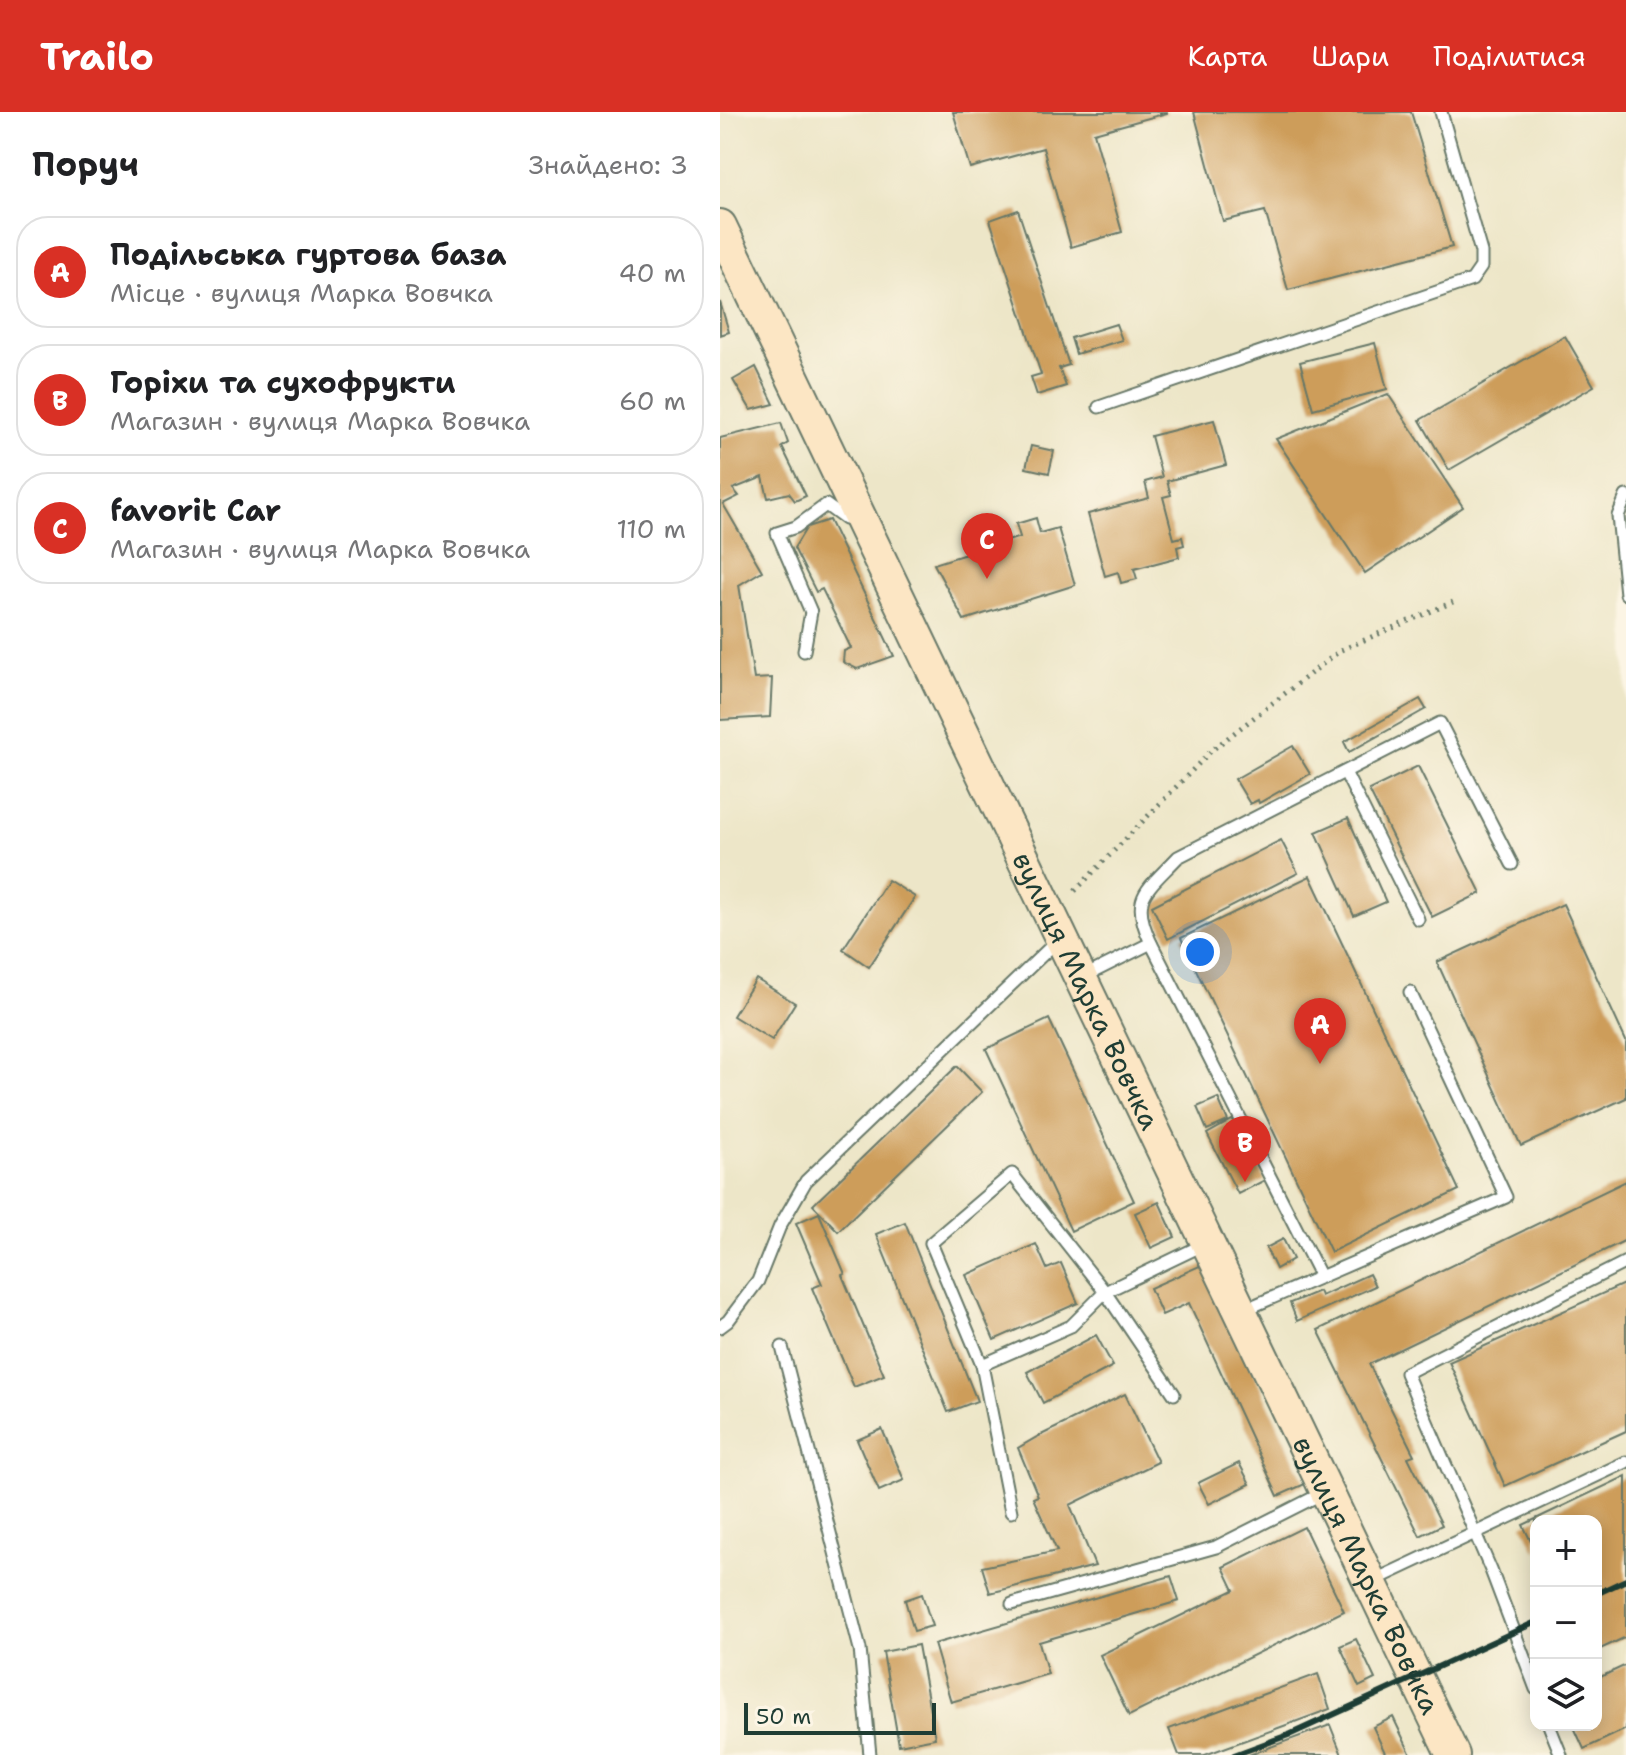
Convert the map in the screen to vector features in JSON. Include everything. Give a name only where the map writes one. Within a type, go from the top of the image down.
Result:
[{"type":"main road","name":"вулиця Марка Вовчка","points":[[720,226],[1453,1755]]},
{"type":"lane","points":[[1099,407],[1472,280],[1481,267],[1481,252],[1441,112]]},
{"type":"lane","points":[[1626,496],[1618,516],[1626,594]]},
{"type":"lane","points":[[804,651],[811,612],[777,533],[796,527],[826,505],[845,519],[858,513]]},
{"type":"lane","points":[[1321,1277],[1142,925],[1140,906],[1147,890],[1178,857],[1440,723],[1512,864]]},
{"type":"lane","points":[[1345,772],[1418,919]]},
{"type":"lane","points":[[720,1327],[758,1281],[780,1226],[806,1181],[1061,937]]},
{"type":"lane","points":[[1081,978],[1151,943]]},
{"type":"lane","points":[[1240,1312],[1506,1197],[1410,992]]},
{"type":"lane","points":[[1011,1512],[982,1365],[931,1243],[1012,1174],[1105,1292],[1174,1394]]},
{"type":"lane","points":[[982,1365],[1071,1326],[1105,1292],[1207,1243]]},
{"type":"lane","points":[[1530,1674],[1475,1533],[1406,1373],[1626,1262]]},
{"type":"lane","points":[[782,1347],[860,1649],[870,1755]]},
{"type":"lane","points":[[1370,1582],[1626,1462]]},
{"type":"lane","points":[[1012,1604],[1216,1547],[1326,1491]]},
{"type":"lane","points":[[1551,1731],[1561,1755]]},
{"type":"path","points":[[1075,891],[1212,750],[1341,650],[1453,602]]},
{"type":"building","points":[[953,112],[1167,113],[1094,133],[1122,232],[1071,247],[1043,148],[970,168]]},
{"type":"building","points":[[1194,112],[1411,112],[1452,247],[1288,290],[1265,211],[1223,221]]},
{"type":"building","points":[[1018,210],[1069,365],[1059,368],[1066,386],[1037,395],[1031,377],[1041,374],[990,220]]},
{"type":"building","points":[[720,302],[729,332],[720,335]]},
{"type":"building","points":[[1116,324],[1122,340],[1076,354],[1071,338]]},
{"type":"building","points":[[1565,336],[1594,386],[1449,470],[1420,420]]},
{"type":"building","points":[[1375,343],[1387,389],[1313,409],[1300,362]]},
{"type":"building","points":[[756,367],[774,404],[751,410],[733,380]]},
{"type":"building","points":[[1388,394],[1463,507],[1365,573],[1276,439]]},
{"type":"building","points":[[1214,420],[1226,465],[1167,481],[1171,495],[1163,497],[1174,539],[1182,537],[1184,545],[1177,547],[1179,557],[1134,569],[1137,579],[1121,583],[1118,572],[1105,576],[1088,514],[1149,498],[1145,482],[1162,477],[1151,436]]},
{"type":"building","points":[[781,423],[788,443],[782,447],[806,496],[795,501],[789,493],[768,498],[763,477],[733,489],[739,496],[723,504],[762,571],[739,585],[754,679],[772,678],[770,717],[720,720],[720,438]]},
{"type":"building","points":[[1031,446],[1054,451],[1049,473],[1026,468]]},
{"type":"building","points":[[1036,518],[1040,533],[1058,528],[1075,585],[964,620],[934,564],[1020,537],[1016,524]]},
{"type":"building","points":[[829,520],[894,656],[857,669],[843,662],[844,651],[851,648],[822,589],[816,592],[794,548],[807,527]]},
{"type":"building","points":[[1420,699],[1426,709],[1349,752],[1344,742]]},
{"type":"building","points":[[1293,746],[1310,774],[1259,803],[1258,800],[1250,804],[1235,779]]},
{"type":"building","points":[[1418,766],[1481,893],[1432,917],[1369,790]]},
{"type":"building","points":[[1348,818],[1386,902],[1354,916],[1316,832]]},
{"type":"building","points":[[1281,840],[1298,873],[1168,939],[1152,906]]},
{"type":"building","points":[[1310,876],[1459,1190],[1331,1252],[1181,938]]},
{"type":"building","points":[[888,880],[915,897],[869,967],[843,949]]},
{"type":"building","points":[[1563,904],[1626,1041],[1626,1098],[1521,1146],[1437,962]]},
{"type":"building","points":[[756,979],[795,1003],[772,1040],[733,1016]]},
{"type":"building","points":[[1049,1019],[1134,1201],[1071,1231],[986,1049]]},
{"type":"building","points":[[957,1066],[982,1092],[838,1231],[813,1205]]},
{"type":"building","points":[[1218,1098],[1228,1121],[1207,1130],[1197,1107]]},
{"type":"building","points":[[1234,1119],[1265,1180],[1238,1194],[1207,1134]]},
{"type":"building","points":[[1626,1181],[1626,1240],[1369,1364],[1414,1455],[1408,1457],[1442,1525],[1420,1536],[1318,1330]]},
{"type":"building","points":[[1159,1202],[1175,1237],[1151,1248],[1135,1213]]},
{"type":"building","points":[[819,1213],[884,1375],[854,1387],[812,1288],[822,1284],[796,1223]]},
{"type":"building","points":[[905,1222],[977,1401],[948,1412],[876,1234]]},
{"type":"building","points":[[1283,1239],[1293,1259],[1276,1269],[1266,1248]]},
{"type":"building","points":[[1036,1244],[1047,1269],[1061,1263],[1078,1303],[994,1340],[966,1275]]},
{"type":"building","points":[[1204,1264],[1305,1484],[1278,1496],[1189,1303],[1162,1315],[1150,1288]]},
{"type":"building","points":[[1369,1274],[1375,1286],[1297,1321],[1290,1303],[1319,1291],[1321,1296]]},
{"type":"building","points":[[1626,1283],[1626,1431],[1505,1486],[1449,1362]]},
{"type":"building","points":[[1096,1335],[1113,1366],[1043,1403],[1027,1372]]},
{"type":"building","points":[[1125,1394],[1158,1462],[1070,1505],[1095,1566],[990,1593],[982,1567],[1057,1551],[1033,1498],[1038,1496],[1018,1448]]},
{"type":"building","points":[[882,1429],[904,1480],[879,1491],[857,1440]]},
{"type":"building","points":[[1239,1463],[1250,1484],[1209,1504],[1198,1483]]},
{"type":"building","points":[[1626,1476],[1626,1637],[1602,1648],[1602,1515],[1544,1515]]},
{"type":"building","points":[[1530,1522],[1530,1540],[1523,1525]]},
{"type":"building","points":[[1304,1527],[1344,1611],[1129,1716],[1100,1655],[1234,1590],[1223,1567]]},
{"type":"building","points":[[1171,1576],[1179,1601],[1039,1642],[1048,1674],[951,1702],[934,1644]]},
{"type":"building","points":[[922,1594],[932,1626],[914,1631],[905,1600]]},
{"type":"building","points":[[1356,1639],[1375,1679],[1359,1687],[1340,1646]]},
{"type":"building","points":[[918,1645],[935,1738],[899,1745],[883,1652]]},
{"type":"building","points":[[1626,1665],[1626,1729],[1584,1749],[1576,1731],[1602,1731],[1602,1676]]},
{"type":"building","points":[[1318,1674],[1330,1709],[1205,1755],[1179,1755],[1169,1729]]},
{"type":"building","points":[[1393,1717],[1411,1755],[1386,1755],[1373,1727]]},
{"type":"building","points":[[1330,1725],[1342,1755],[1249,1755]]},
{"type":"railway","points":[[1602,1591],[1626,1580]]},
{"type":"railway","points":[[1234,1755],[1291,1734],[1530,1625]]},
{"type":"place","name":"favorit Car","points":[[987,579]]},
{"type":"place","name":"Подільська гуртова база","points":[[1320,1064]]},
{"type":"place","name":"Горіхи та сухофрукти","points":[[1245,1182]]}]
